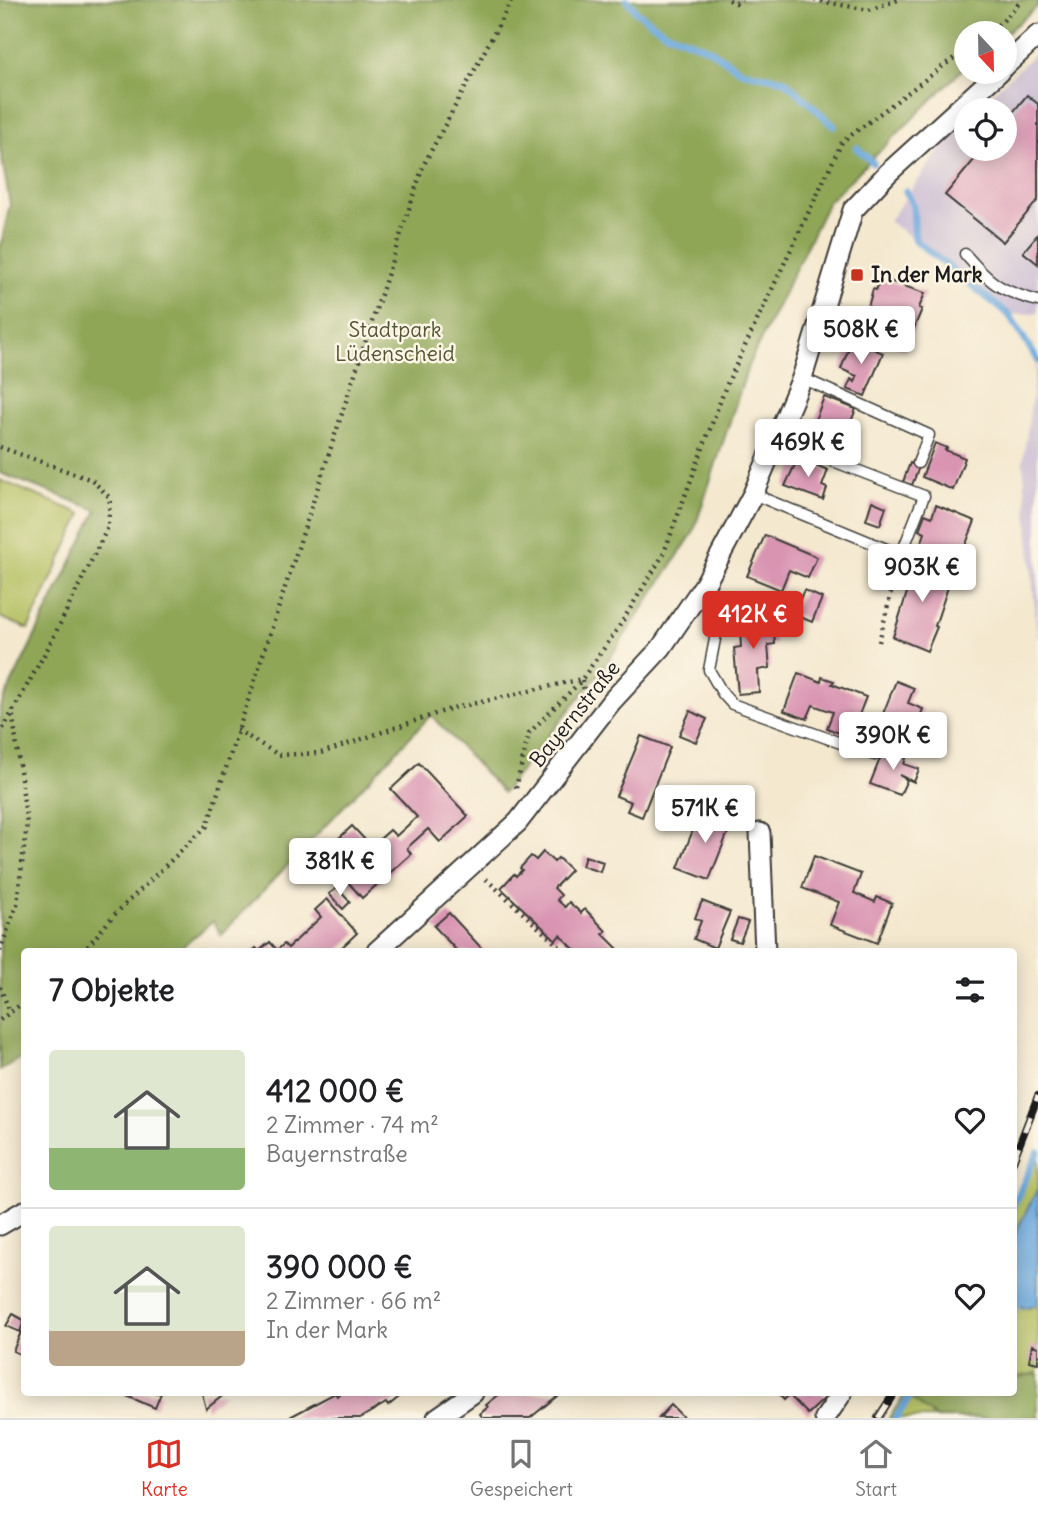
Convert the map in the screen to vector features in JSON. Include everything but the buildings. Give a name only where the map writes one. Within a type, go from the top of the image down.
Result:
[{"type":"street","points":[[1017,55],[1038,35]]},
{"type":"street","name":"Bayernstraße","points":[[375,947],[518,822],[611,702],[661,648],[705,584],[752,494],[803,378],[853,210],[888,173],[986,84]]},
{"type":"street","points":[[760,833],[765,948]]},
{"type":"street","points":[[0,1225],[21,1213]]},
{"type":"street","points":[[436,1418],[468,1396]]},
{"type":"street","points":[[825,1418],[840,1396]]},
{"type":"lane","points":[[965,254],[986,279],[1000,288],[1038,301]]},
{"type":"lane","points":[[803,378],[929,435],[918,463]]},
{"type":"lane","points":[[752,494],[903,550],[923,496],[776,439]]},
{"type":"lane","points":[[705,584],[722,603],[709,670],[732,704],[874,755]]},
{"type":"path","points":[[86,948],[113,916],[207,826],[423,166],[512,0]]},
{"type":"path","points":[[729,0],[736,3],[742,0]]},
{"type":"path","points":[[814,0],[869,10],[898,0]]},
{"type":"path","points":[[1003,21],[1021,0]]},
{"type":"path","points":[[515,793],[529,733],[582,679],[617,630],[663,555],[726,386],[842,142],[954,57]]},
{"type":"path","points":[[0,447],[92,480],[110,498],[108,527],[49,646],[0,733]]},
{"type":"path","points":[[879,642],[903,550]]},
{"type":"path","points":[[237,730],[279,755],[321,753],[450,709],[582,679]]},
{"type":"path","points":[[0,951],[17,904],[27,824],[12,709]]},
{"type":"path","points":[[471,865],[561,948]]},
{"type":"path","points":[[0,987],[10,1012]]},
{"type":"path","points":[[0,1020],[21,1004]]},
{"type":"shaded area","points":[[1038,51],[1038,313],[1009,315],[889,221],[954,132],[954,161],[1017,161],[1017,98],[988,98],[1003,84],[1017,84],[1017,71]]},
{"type":"shaded area","points":[[1038,352],[1038,647],[1023,462]]},
{"type":"green space","name":"Stadtpark Lüdenscheid","points":[[0,0],[1038,0],[1038,6],[1017,24],[1017,21],[954,21],[954,78],[828,202],[749,364],[693,533],[604,667],[503,793],[431,715],[221,935],[213,921],[181,948],[21,948],[21,1058],[0,1070],[0,707],[97,510],[0,473],[0,249],[10,204],[0,148]]},
{"type":"green space","points":[[0,480],[82,514],[28,629],[0,617]]},
{"type":"green space","points":[[1038,1152],[1038,1373],[1017,1377],[1017,1197]]},
{"type":"green space","points":[[1038,1373],[1038,1418],[936,1418],[910,1397],[1017,1396],[1017,1377]]},
{"type":"green space","points":[[904,1396],[910,1396],[936,1418],[889,1418]]},
{"type":"water","points":[[1038,1188],[1038,1305],[1023,1308],[1017,1303],[1017,1229]]},
{"type":"waterway","points":[[627,0],[637,12],[663,31],[709,49],[741,71],[784,80],[834,126]]},
{"type":"waterway","points":[[857,148],[873,163]]},
{"type":"waterway","points":[[906,191],[913,205],[915,240],[1009,315],[1038,361]]},
{"type":"waterway","points":[[1017,1197],[1038,1152]]},
{"type":"waterway","points":[[896,1418],[910,1396]]},
{"type":"railway","points":[[1017,1151],[1038,1096]]},
{"type":"railway","points":[[878,1418],[892,1396]]},
{"type":"place","name":"In der Mark","points":[[857,275]]}]
